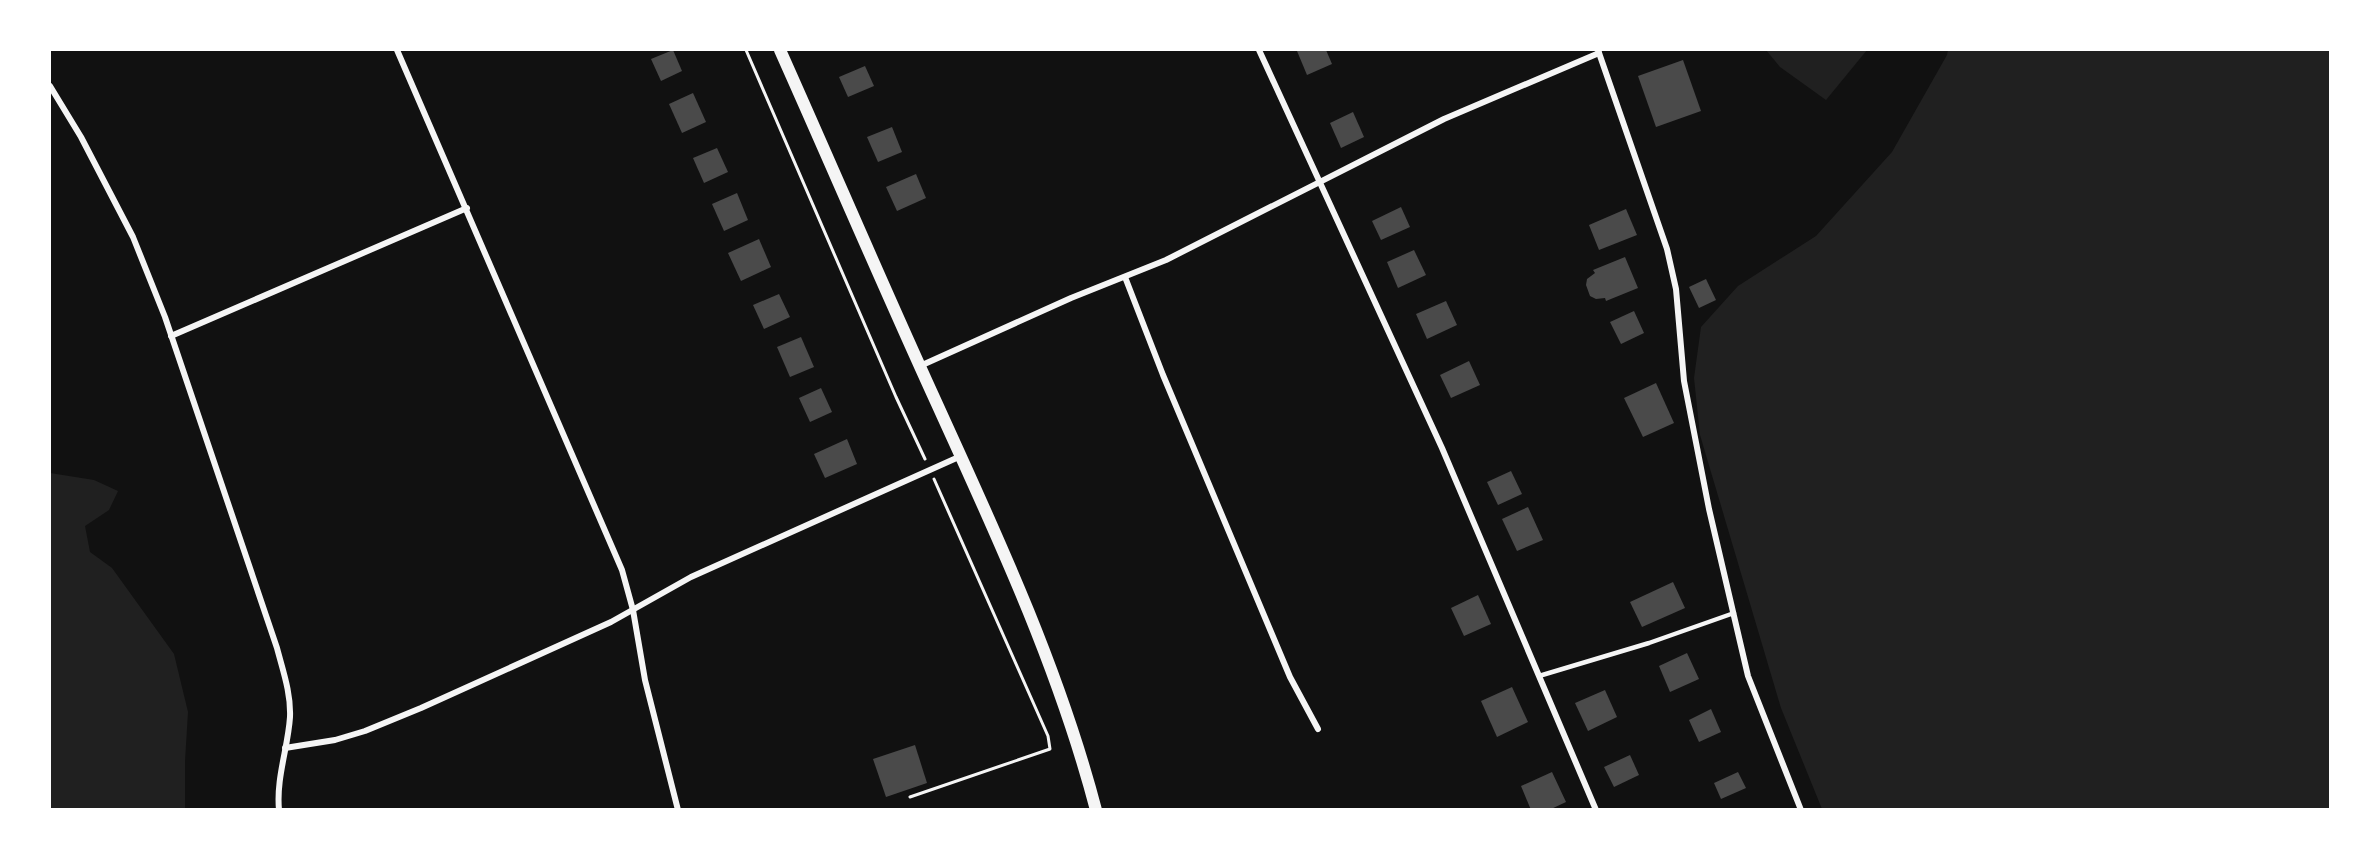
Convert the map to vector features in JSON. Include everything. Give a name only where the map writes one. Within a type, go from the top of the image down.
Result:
[{"type":"main road","points":[[780,50],[1039,636],[1068,714],[1096,810]]},
{"type":"street","points":[[397,50],[622,570],[633,610],[645,680],[678,810]]},
{"type":"street","points":[[1259,50],[1442,448],[1596,810]]},
{"type":"street","points":[[920,366],[1071,298],[1166,260],[1320,184],[1444,119],[1598,51],[1669,259],[1676,289],[1684,381],[1709,509],[1748,676],[1801,810]]},
{"type":"street","points":[[50,86],[81,137],[133,237],[171,336],[273,637],[289,693],[290,717],[278,795],[279,810]]},
{"type":"street","points":[[171,336],[467,208]]},
{"type":"street","points":[[1125,277],[1163,375],[1286,666],[1318,729]]},
{"type":"street","points":[[285,748],[335,740],[365,732],[491,678],[611,622],[691,577],[961,456]]},
{"type":"lane","points":[[1539,676],[1649,643],[1734,613]]},
{"type":"path","points":[[746,50],[896,397],[1048,736],[1050,749],[910,797]]},
{"type":"shaded area","points":[[1766,50],[1867,50],[1826,100],[1780,67]]},
{"type":"shaded area","points":[[1948,50],[2330,50],[2330,809],[1822,809],[1781,708],[1700,435],[1694,378],[1701,327],[1738,286],[1816,236],[1892,152]]},
{"type":"shaded area","points":[[50,473],[94,480],[118,491],[109,510],[85,526],[90,552],[112,568],[174,654],[188,712],[185,809],[50,809]]},
{"type":"building","points":[[673,50],[682,71],[661,81],[651,59]]},
{"type":"building","points":[[1326,50],[1332,64],[1307,75],[1297,51]]},
{"type":"building","points":[[1683,60],[1701,111],[1656,127],[1638,76]]},
{"type":"building","points":[[865,66],[874,86],[848,97],[839,77]]},
{"type":"building","points":[[693,93],[706,122],[682,133],[669,104]]},
{"type":"building","points":[[1353,112],[1364,137],[1341,148],[1330,123]]},
{"type":"building","points":[[892,127],[902,152],[878,162],[867,137]]},
{"type":"building","points":[[717,148],[728,172],[704,183],[693,158]]},
{"type":"building","points":[[916,174],[926,198],[897,211],[886,187]]},
{"type":"building","points":[[737,193],[748,220],[724,231],[712,204]]},
{"type":"building","points":[[1401,207],[1410,227],[1381,240],[1372,221]]},
{"type":"building","points":[[1626,209],[1637,235],[1599,250],[1589,225]]},
{"type":"building","points":[[759,239],[771,267],[741,281],[728,253]]},
{"type":"building","points":[[1414,250],[1426,275],[1398,288],[1387,262]]},
{"type":"building","points":[[1625,257],[1638,288],[1606,301],[1605,298],[1596,299],[1590,296],[1586,285],[1587,279],[1595,273],[1593,270]]},
{"type":"building","points":[[1706,279],[1716,300],[1699,308],[1689,287]]},
{"type":"building","points":[[779,294],[790,317],[764,329],[753,305]]},
{"type":"building","points":[[1446,301],[1457,325],[1427,339],[1416,314]]},
{"type":"building","points":[[1634,311],[1644,333],[1621,344],[1610,322]]},
{"type":"building","points":[[801,337],[814,367],[790,377],[777,347]]},
{"type":"building","points":[[1469,361],[1480,385],[1451,398],[1440,375]]},
{"type":"building","points":[[1656,383],[1674,423],[1643,437],[1624,398]]},
{"type":"building","points":[[821,388],[832,412],[810,422],[799,398]]},
{"type":"building","points":[[847,439],[857,464],[825,478],[814,454]]},
{"type":"building","points":[[1511,471],[1522,494],[1498,505],[1487,482]]},
{"type":"building","points":[[1528,507],[1543,540],[1517,551],[1502,519]]},
{"type":"building","points":[[1673,582],[1685,608],[1642,627],[1630,602]]},
{"type":"building","points":[[1478,595],[1491,624],[1464,636],[1451,608]]},
{"type":"building","points":[[1687,653],[1699,679],[1670,692],[1659,666]]},
{"type":"building","points":[[1512,687],[1528,722],[1497,737],[1481,701]]},
{"type":"building","points":[[1605,690],[1617,717],[1588,731],[1575,703]]},
{"type":"building","points":[[1711,709],[1721,732],[1699,742],[1689,720]]},
{"type":"building","points":[[915,745],[927,783],[886,797],[873,759]]},
{"type":"building","points":[[1630,755],[1639,775],[1614,787],[1604,767]]},
{"type":"building","points":[[1552,772],[1566,802],[1549,810],[1531,810],[1521,786]]},
{"type":"building","points":[[1738,772],[1746,788],[1721,799],[1714,783]]}]
